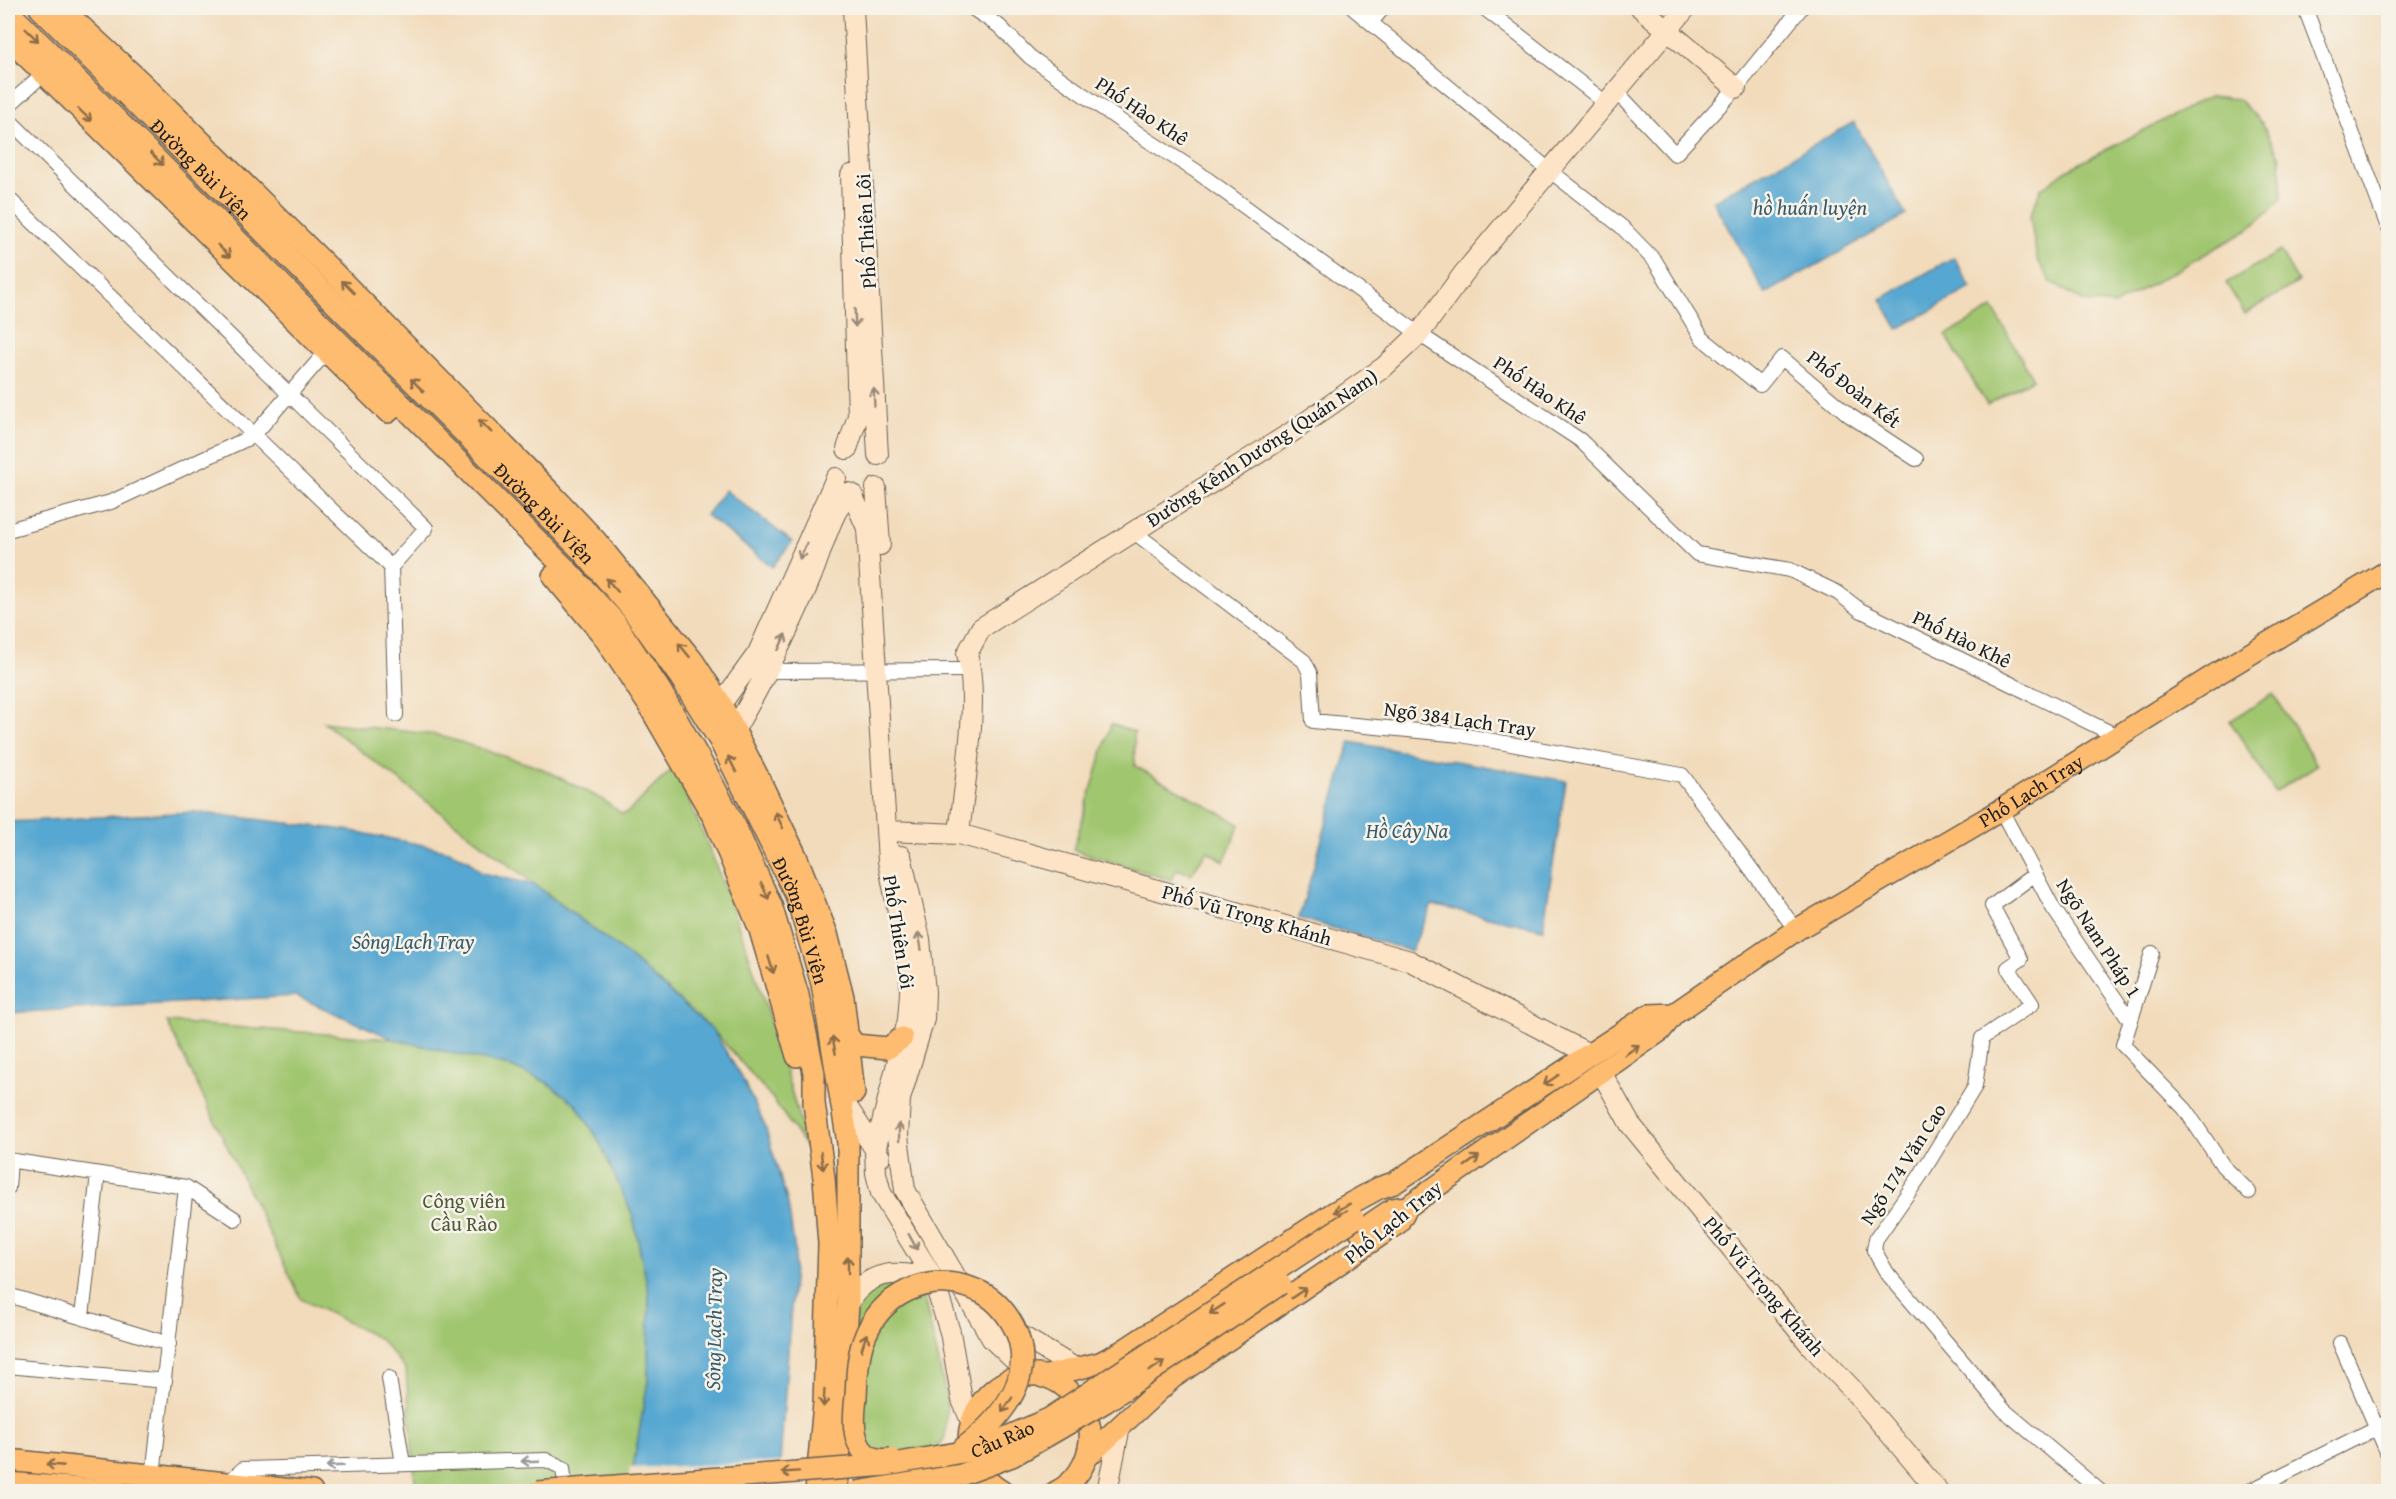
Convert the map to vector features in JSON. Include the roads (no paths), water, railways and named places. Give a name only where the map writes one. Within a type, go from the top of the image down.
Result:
[{"type":"main road","name":"Đường Bùi Viện","points":[[40,8],[60,15],[143,84],[327,266],[596,541],[693,661],[722,704],[796,856],[827,934],[843,997],[849,1036],[848,1303],[837,1491]]},
{"type":"main road","name":"Phố Thiên Lôi","points":[[841,8],[851,172],[858,416],[847,449]]},
{"type":"main road","name":"Phố Thiên Lôi","points":[[853,8],[878,455]]},
{"type":"main road","points":[[1641,8],[1669,29],[1736,88]]},
{"type":"main road","name":"Đường Kênh Dương (Quán Nam)","points":[[959,834],[968,755],[972,670],[968,654],[981,628],[1346,396],[1384,367],[1419,334],[1464,273],[1686,8]]},
{"type":"main road","name":"Đường Bùi Viện","points":[[8,11],[50,66],[332,346],[521,526],[614,621],[714,818],[739,874],[760,930],[794,1047],[814,1103],[824,1178],[829,1244],[824,1403],[816,1491]]},
{"type":"main road","name":"Đường Bùi Viện","points":[[60,15],[539,506],[631,608],[674,668],[720,741],[796,895],[822,984],[849,1110]]},
{"type":"main road","name":"Đường Bùi Viện","points":[[8,38],[50,66]]},
{"type":"main road","name":"Đường Bùi Viện","points":[[332,346],[567,590],[654,697]]},
{"type":"main road","points":[[734,731],[769,671],[811,578],[845,489],[836,462],[847,449],[863,447],[878,455],[883,475],[876,488],[865,495],[845,489]]},
{"type":"main road","name":"Phố Thiên Lôi","points":[[876,488],[873,529],[894,832],[894,898],[910,972],[908,1020],[875,1151],[876,1173],[881,1193],[933,1278],[950,1332],[962,1400],[970,1424]]},
{"type":"main road","name":"Phố Thiên Lôi","points":[[845,489],[873,529]]},
{"type":"main road","points":[[722,704],[758,653],[845,489]]},
{"type":"main road","points":[[521,526],[539,506]]},
{"type":"main road","name":"Phố Lạch Tray","points":[[1056,1491],[1078,1474],[1087,1456],[1172,1378],[1398,1223],[1407,1207],[1660,1031],[1674,1014],[1796,930],[2001,810],[2117,736],[2388,571]]},
{"type":"main road","name":"Phố Thiên Lôi","points":[[894,832],[920,939],[926,992],[924,1018],[900,1099],[898,1136],[905,1190],[992,1339],[1037,1377]]},
{"type":"main road","name":"Phố Vũ Trọng Khánh","points":[[894,832],[959,834],[1410,961],[1589,1054]]},
{"type":"main road","name":"Phố Lạch Tray","points":[[957,1453],[975,1439],[1006,1407],[1018,1383],[1022,1358],[1016,1331],[996,1301],[962,1284],[939,1282],[918,1286],[887,1303],[872,1322],[862,1343],[854,1416],[856,1438],[867,1455],[874,1459],[891,1459],[951,1446],[970,1424],[982,1400],[1000,1383],[1016,1377],[1037,1377],[1100,1363],[1122,1352],[1335,1212],[1379,1188],[1394,1184],[1649,1015],[1674,1014]]},
{"type":"main road","points":[[849,1036],[855,1045],[888,1048],[902,1038]]},
{"type":"main road","name":"Phố Vũ Trọng Khánh","points":[[1601,1072],[1630,1124],[1812,1347],[1852,1389],[1939,1491]]},
{"type":"main road","points":[[814,1103],[848,1143],[881,1193]]},
{"type":"main road","points":[[849,1110],[875,1151],[905,1190]]},
{"type":"main road","name":"Cầu Rào","points":[[856,1491],[884,1491],[977,1471],[1036,1444],[1105,1401],[1357,1225],[1383,1200],[1394,1184]]},
{"type":"main road","name":"Cầu Rào","points":[[537,1491],[887,1465],[957,1453],[1002,1441],[1048,1419],[1357,1225],[1393,1209],[1407,1207]]},
{"type":"main road","points":[[848,1303],[855,1291],[877,1276],[905,1272],[933,1278]]},
{"type":"main road","points":[[971,1304],[1075,1368]]},
{"type":"main road","points":[[1122,1352],[1117,1366],[1121,1384],[1131,1394],[1148,1401]]},
{"type":"main road","points":[[1037,1377],[1069,1390],[1081,1404],[1088,1420],[1090,1438],[1080,1491]]},
{"type":"main road","points":[[970,1424],[973,1460],[995,1489]]},
{"type":"main road","points":[[1107,1491],[1120,1426]]},
{"type":"main road","points":[[8,1460],[312,1491]]},
{"type":"main road","points":[[8,1483],[119,1491]]},
{"type":"main road","points":[[965,1491],[995,1489]]},
{"type":"street","name":"Phố Hào Khê","points":[[972,8],[999,26],[1030,57],[1146,139],[1196,171],[1419,334],[1580,440],[1696,554],[1790,570],[1838,593],[1860,610],[2117,736]]},
{"type":"street","points":[[1353,8],[1372,21],[1549,170]]},
{"type":"street","points":[[1372,21],[1383,8]]},
{"type":"street","points":[[1484,8],[1611,97],[1675,154],[1736,88],[1801,8]]},
{"type":"street","points":[[2305,8],[2388,227]]},
{"type":"street","points":[[8,106],[50,66]]},
{"type":"street","points":[[8,119],[289,397],[426,528],[391,567],[396,715]]},
{"type":"street","name":"Phố Đoàn Kết","points":[[1549,170],[1622,226],[1655,261],[1702,338],[1760,385],[1782,358],[1849,415],[1916,459]]},
{"type":"street","points":[[8,198],[391,567]]},
{"type":"street","points":[[8,530],[111,502],[253,436],[332,346]]},
{"type":"street","name":"Ngõ 384 Lạch Tray","points":[[1134,532],[1304,662],[1310,673],[1313,721],[1461,735],[1682,775],[1796,930]]},
{"type":"street","points":[[769,671],[972,670]]},
{"type":"street","name":"Ngõ Nam Pháp 1","points":[[2001,810],[2053,908],[2130,1020],[2123,1046],[2186,1109],[2223,1166],[2249,1192]]},
{"type":"street","name":"Ngõ 174 Văn Cao","points":[[2035,874],[1992,906],[2020,959],[2008,968],[2032,1004],[1983,1038],[1975,1086],[1920,1176],[1876,1239],[1874,1250],[1887,1273],[2004,1410],[2101,1491]]},
{"type":"street","points":[[2130,1020],[2152,953]]},
{"type":"street","points":[[8,1188],[9,1160],[186,1187],[235,1219]]},
{"type":"street","points":[[82,1317],[98,1174]]},
{"type":"street","points":[[153,1475],[186,1187]]},
{"type":"street","points":[[8,1295],[169,1344]]},
{"type":"street","points":[[2340,1343],[2383,1425],[2388,1454]]},
{"type":"street","points":[[8,1366],[165,1381]]},
{"type":"street","points":[[389,1378],[404,1464]]},
{"type":"street","points":[[2248,1491],[2383,1425]]},
{"type":"street","points":[[229,1482],[243,1468],[546,1460],[563,1468],[566,1491]]},
{"type":"water","name":"hồ huấn luyện","points":[[1854,122],[1906,215],[1765,294],[1713,201]]},
{"type":"water","points":[[1954,257],[1971,288],[1898,329],[1881,299]]},
{"type":"water","points":[[725,490],[792,542],[772,567],[706,515]]},
{"type":"water","name":"Hồ Cây Na","points":[[1350,742],[1566,781],[1543,929],[1432,905],[1411,951],[1299,918]]},
{"type":"water","name":"Sông Lạch Tray","points":[[194,812],[346,830],[423,845],[449,851],[468,860],[482,873],[535,885],[626,954],[713,1030],[741,1076],[765,1126],[788,1204],[795,1252],[778,1491],[629,1491],[648,1381],[649,1294],[633,1216],[597,1137],[576,1104],[546,1082],[509,1066],[393,1039],[296,996],[8,1013],[8,822]]},
{"type":"park label","name":"Công viên Cầu Rào","points":[[464,1212]]}]
